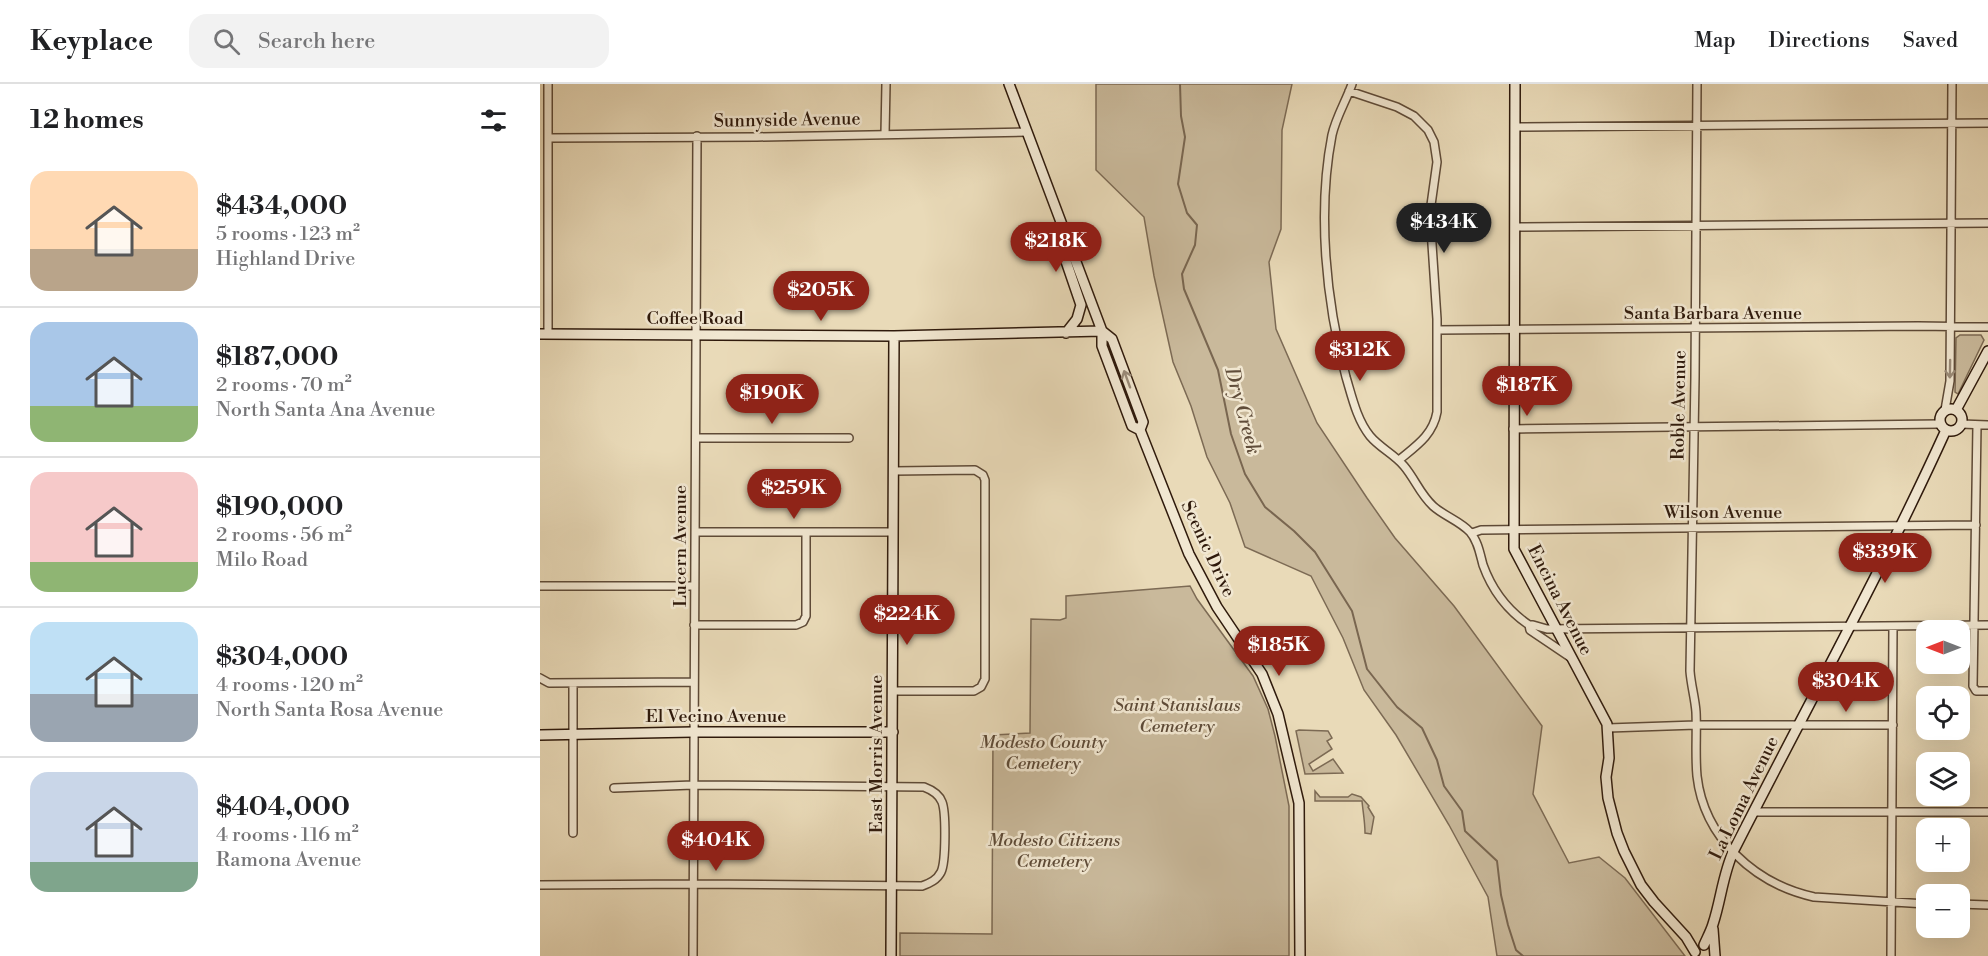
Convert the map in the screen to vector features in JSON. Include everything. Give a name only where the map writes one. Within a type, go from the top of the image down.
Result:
[{"type":"main road","name":"Scenic Drive","points":[[1009,84],[1102,331],[1112,339],[1143,422],[1140,430],[1178,528],[1217,606],[1266,681],[1278,714],[1299,803],[1300,956]]},
{"type":"main road","name":"Encina Avenue","points":[[1515,84],[1513,429],[1515,552],[1606,720],[1608,728]]},
{"type":"main road","points":[[1061,224],[1057,235],[1081,305],[1077,319],[1066,333]]},
{"type":"main road","name":"Coffee Road","points":[[544,334],[894,336],[1102,331]]},
{"type":"main road","name":"East Morris Avenue","points":[[891,956],[894,336]]},
{"type":"main road","points":[[1956,410],[1988,351]]},
{"type":"main road","points":[[1945,410],[1956,410],[1962,418],[1961,424],[1953,431],[1943,427],[1941,415],[1945,410]]},
{"type":"main road","name":"La Loma Avenue","points":[[1715,953],[1713,927],[1724,877],[1733,852],[1755,813],[1899,526],[1943,427]]},
{"type":"main road","points":[[1608,728],[1607,788],[1612,816],[1624,851],[1637,878],[1654,902],[1699,949],[1709,946],[1715,953]]},
{"type":"main road","name":"El Vecino Avenue","points":[[540,735],[893,732]]},
{"type":"main road","name":"La Loma Avenue","points":[[1699,949],[1713,927]]},
{"type":"street","points":[[544,334],[548,84]]},
{"type":"street","points":[[885,134],[886,84]]},
{"type":"street","name":"Roble Avenue","points":[[1697,84],[1690,671],[1695,710],[1697,776],[1703,803],[1716,830],[1733,852],[1760,876],[1774,884],[1798,894],[1830,899],[1916,904]]},
{"type":"street","points":[[1945,410],[1949,387],[1952,84]]},
{"type":"street","points":[[1399,460],[1427,436],[1436,418],[1437,330],[1431,211],[1437,158],[1434,142],[1428,130],[1414,116],[1350,87],[1333,131],[1328,174],[1326,240],[1332,312],[1345,373],[1363,425],[1374,440],[1399,460],[1426,499],[1440,512],[1472,533],[1486,572],[1506,606],[1529,625],[1530,630],[1572,659]]},
{"type":"street","points":[[1515,127],[1988,123]]},
{"type":"street","name":"Sunnyside Avenue","points":[[548,138],[1027,132]]},
{"type":"street","name":"Lucern Avenue","points":[[693,956],[698,136]]},
{"type":"street","points":[[1515,227],[1988,222]]},
{"type":"street","name":"Santa Barbara Avenue","points":[[1437,330],[1988,327]]},
{"type":"street","points":[[1961,424],[1988,425]]},
{"type":"street","points":[[1977,425],[1973,688],[1977,691],[1988,691]]},
{"type":"street","points":[[1513,429],[1943,427]]},
{"type":"street","points":[[696,438],[849,438]]},
{"type":"street","points":[[893,692],[974,691],[981,687],[985,679],[985,480],[983,475],[975,470],[894,471]]},
{"type":"street","name":"Wilson Avenue","points":[[1472,533],[1479,530],[1692,526],[1976,525]]},
{"type":"street","points":[[695,532],[894,532]]},
{"type":"street","points":[[694,625],[796,625],[803,622],[806,616],[806,532]]},
{"type":"street","points":[[540,586],[694,586]]},
{"type":"street","points":[[1529,625],[1545,629],[1988,625]]},
{"type":"street","points":[[1891,956],[1893,626]]},
{"type":"street","points":[[540,678],[549,683],[694,682]]},
{"type":"street","points":[[573,683],[573,832]]},
{"type":"street","points":[[1608,728],[1696,725],[1893,725]]},
{"type":"street","points":[[540,885],[922,886],[934,881],[941,872],[943,864],[944,809],[939,796],[924,787],[693,785],[614,788]]},
{"type":"street","points":[[1755,813],[1988,812]]},
{"type":"street","points":[[1970,904],[1988,905]]},
{"type":"green space","points":[[1096,84],[1292,84],[1282,130],[1281,229],[1269,262],[1276,329],[1317,423],[1395,538],[1454,606],[1542,726],[1533,794],[1569,863],[1599,857],[1625,878],[1685,956],[1497,956],[1488,897],[1396,735],[1364,690],[1343,638],[1311,576],[1245,547],[1230,503],[1207,457],[1191,406],[1173,362],[1144,217],[1096,170]]},
{"type":"green space","points":[[1960,335],[1981,335],[1984,340],[1958,394],[1955,392],[1956,338]]},
{"type":"green space","points":[[1190,586],[1253,676],[1268,709],[1289,806],[1289,956],[900,956],[900,933],[992,934],[993,735],[1030,733],[1031,619],[1060,620],[1066,618],[1066,596]]},
{"type":"green space","points":[[1296,731],[1328,731],[1332,738],[1327,741],[1332,749],[1309,764],[1313,771],[1333,759],[1343,773],[1305,774]]},
{"type":"green space","points":[[1315,791],[1320,797],[1348,797],[1352,794],[1361,797],[1369,806],[1374,817],[1371,834],[1365,833],[1362,801],[1315,801]]},
{"type":"waterway","name":"Dry Creek","points":[[1180,84],[1181,116],[1185,137],[1178,184],[1187,213],[1197,225],[1195,245],[1182,274],[1184,289],[1218,370],[1231,434],[1245,474],[1265,507],[1315,552],[1352,611],[1367,669],[1397,707],[1422,728],[1437,760],[1444,786],[1462,811],[1465,831],[1497,861],[1501,895],[1508,925],[1516,950],[1523,956]]},
{"type":"park label","name":"Saint Stanislaus Cemetery","points":[[1177,715]]},
{"type":"park label","name":"Modesto County Cemetery","points":[[1043,752]]},
{"type":"park label","name":"Modesto Citizens Cemetery","points":[[1054,850]]}]
